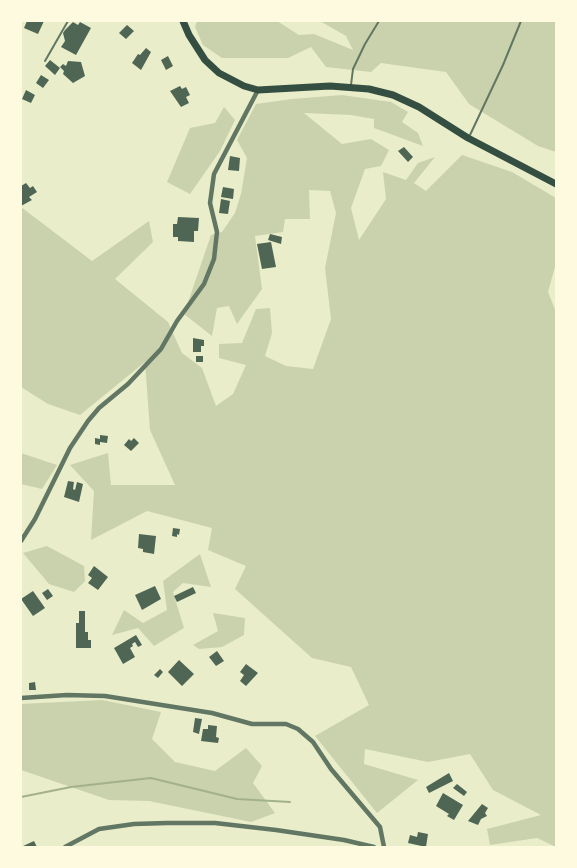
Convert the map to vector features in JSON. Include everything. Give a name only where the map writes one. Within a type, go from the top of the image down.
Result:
[{"type":"main road","points":[[183,21],[189,35],[205,60],[219,73],[244,86],[258,90],[330,86],[369,88],[419,107],[468,138],[556,184]]},
{"type":"street","points":[[21,541],[35,519],[70,448],[88,421],[99,408],[128,384],[161,349],[177,321],[204,284],[214,259],[217,232],[210,203],[214,174],[258,90]]},
{"type":"street","points":[[21,698],[66,695],[105,696],[212,713],[252,724],[286,724],[298,730],[313,742],[331,769],[380,827],[384,847]]},
{"type":"street","points":[[65,847],[99,829],[134,824],[168,823],[216,823],[344,840],[374,847]]},
{"type":"lane","points":[[45,61],[68,21]]},
{"type":"lane","points":[[350,87],[354,69],[365,44],[379,21]]},
{"type":"lane","points":[[468,138],[503,65],[521,21]]},
{"type":"green space","points":[[197,21],[277,21],[299,35],[314,34],[353,50],[346,36],[320,21],[556,21],[556,152],[538,146],[469,104],[446,72],[381,63],[371,72],[326,67],[311,47],[288,58],[222,58],[203,45],[195,27]]},
{"type":"green space","points":[[342,95],[391,102],[408,112],[402,122],[418,133],[423,146],[374,128],[374,119],[351,115],[304,113],[342,144],[371,139],[389,150],[381,166],[365,169],[351,208],[359,240],[386,199],[383,172],[406,180],[418,163],[435,157],[414,183],[426,191],[462,155],[512,172],[556,198],[556,263],[548,292],[556,312],[556,847],[537,838],[490,845],[487,829],[541,815],[493,790],[470,754],[428,762],[365,749],[364,764],[418,780],[377,813],[315,736],[369,705],[351,667],[312,658],[235,589],[246,566],[208,550],[212,528],[147,511],[91,540],[94,491],[70,465],[108,453],[111,485],[175,485],[150,430],[145,362],[80,415],[48,404],[21,387],[21,207],[92,261],[149,221],[153,242],[115,279],[168,322],[182,353],[202,368],[216,406],[233,394],[246,365],[219,358],[219,344],[242,343],[256,309],[270,308],[272,333],[265,356],[286,366],[313,369],[331,319],[325,268],[336,213],[330,191],[309,190],[310,219],[285,219],[283,232],[255,236],[262,289],[237,324],[229,306],[217,308],[212,336],[184,314],[211,235],[222,232],[235,213],[241,194],[247,158],[237,140],[256,104]]},
{"type":"green space","points":[[224,107],[235,120],[220,151],[190,194],[167,182],[190,128],[215,123]]},
{"type":"green space","points":[[21,453],[57,465],[42,489],[21,484]]},
{"type":"green space","points":[[47,546],[84,566],[85,581],[74,592],[49,584],[23,553]]},
{"type":"green space","points":[[200,554],[211,587],[183,583],[173,592],[184,628],[154,646],[138,628],[112,635],[124,610],[143,623],[167,610],[163,581]]},
{"type":"green space","points":[[213,613],[245,618],[244,635],[222,647],[199,649],[193,645],[218,631]]},
{"type":"green space","points":[[102,700],[161,712],[152,739],[175,762],[215,771],[246,748],[262,766],[253,783],[275,813],[251,822],[149,801],[109,800],[21,770],[21,704]]},
{"type":"building","points":[[27,21],[44,21],[38,34],[24,28]]},
{"type":"building","points":[[73,22],[78,25],[80,22],[91,28],[76,55],[61,47],[65,41],[63,33]]},
{"type":"building","points":[[127,25],[134,31],[126,39],[119,33]]},
{"type":"building","points":[[146,48],[151,52],[141,70],[132,63],[138,54],[140,55]]},
{"type":"building","points":[[168,56],[173,66],[166,70],[161,60]]},
{"type":"building","points":[[50,60],[60,68],[55,75],[45,66]]},
{"type":"building","points":[[68,61],[81,62],[85,76],[73,83],[63,74],[64,71],[60,67],[63,64],[66,66]]},
{"type":"building","points":[[41,75],[49,80],[43,88],[36,83]]},
{"type":"building","points":[[180,86],[182,89],[186,87],[190,95],[186,97],[189,103],[181,107],[170,91]]},
{"type":"building","points":[[26,90],[35,95],[31,103],[22,99]]},
{"type":"building","points":[[404,147],[413,157],[408,162],[398,151]]},
{"type":"building","points":[[230,156],[240,158],[239,171],[228,170]]},
{"type":"building","points":[[26,183],[30,188],[33,186],[37,192],[29,197],[32,200],[21,206],[21,186]]},
{"type":"building","points":[[223,187],[234,189],[233,199],[221,197]]},
{"type":"building","points":[[221,199],[230,201],[228,214],[219,213]]},
{"type":"building","points":[[178,217],[199,218],[198,231],[194,231],[194,242],[178,241],[178,237],[173,237],[173,224],[177,224]]},
{"type":"building","points":[[270,234],[282,237],[281,244],[268,240]]},
{"type":"building","points":[[271,242],[276,267],[262,269],[257,244]]},
{"type":"building","points":[[193,338],[204,340],[201,352],[193,352]]},
{"type":"building","points":[[196,356],[203,356],[203,362],[196,362]]},
{"type":"building","points":[[100,435],[108,436],[107,443],[100,442],[100,445],[95,444],[95,438],[100,439]]},
{"type":"building","points":[[134,438],[139,443],[131,451],[124,445],[129,439],[131,441]]},
{"type":"building","points":[[68,481],[74,482],[73,489],[75,490],[77,482],[83,484],[79,502],[64,497]]},
{"type":"building","points":[[173,528],[180,529],[177,537],[172,536]]},
{"type":"building","points":[[139,534],[156,536],[154,554],[143,552],[143,549],[138,548]]},
{"type":"building","points":[[94,566],[108,577],[98,590],[88,583],[92,578],[88,575]]},
{"type":"building","points":[[155,586],[161,599],[142,610],[135,595]]},
{"type":"building","points":[[193,587],[196,593],[177,602],[174,596]]},
{"type":"building","points":[[48,589],[53,596],[47,600],[42,593]]},
{"type":"building","points":[[33,591],[45,608],[33,616],[21,599]]},
{"type":"building","points":[[79,611],[85,611],[85,632],[88,632],[88,640],[91,640],[91,648],[76,648],[76,623],[79,623]]},
{"type":"building","points":[[136,635],[142,645],[138,647],[135,642],[132,644],[133,646],[130,648],[135,657],[123,664],[114,648]]},
{"type":"building","points":[[217,651],[224,661],[216,666],[209,657]]},
{"type":"building","points":[[179,660],[194,674],[182,686],[168,672]]},
{"type":"building","points":[[246,664],[258,673],[246,686],[240,681],[244,675],[240,672]]},
{"type":"building","points":[[160,669],[163,672],[158,678],[154,675]]},
{"type":"building","points":[[35,682],[36,690],[29,690],[29,683]]},
{"type":"building","points":[[195,718],[202,719],[199,734],[193,732]]},
{"type":"building","points":[[208,725],[217,726],[216,737],[219,738],[218,743],[201,741],[203,729],[208,729]]},
{"type":"building","points":[[449,773],[453,781],[429,793],[426,787]]},
{"type":"building","points":[[457,784],[467,792],[464,796],[453,788]]},
{"type":"building","points":[[443,793],[463,805],[454,820],[447,816],[449,814],[436,806]]},
{"type":"building","points":[[482,804],[488,808],[485,813],[487,816],[481,819],[478,825],[468,821]]},
{"type":"building","points":[[418,832],[428,834],[426,847],[408,843],[410,835],[417,837]]},
{"type":"building","points":[[34,841],[37,847],[21,847]]},
{"type":"waterway","points":[[21,797],[71,787],[151,778],[237,799],[290,802]]}]
